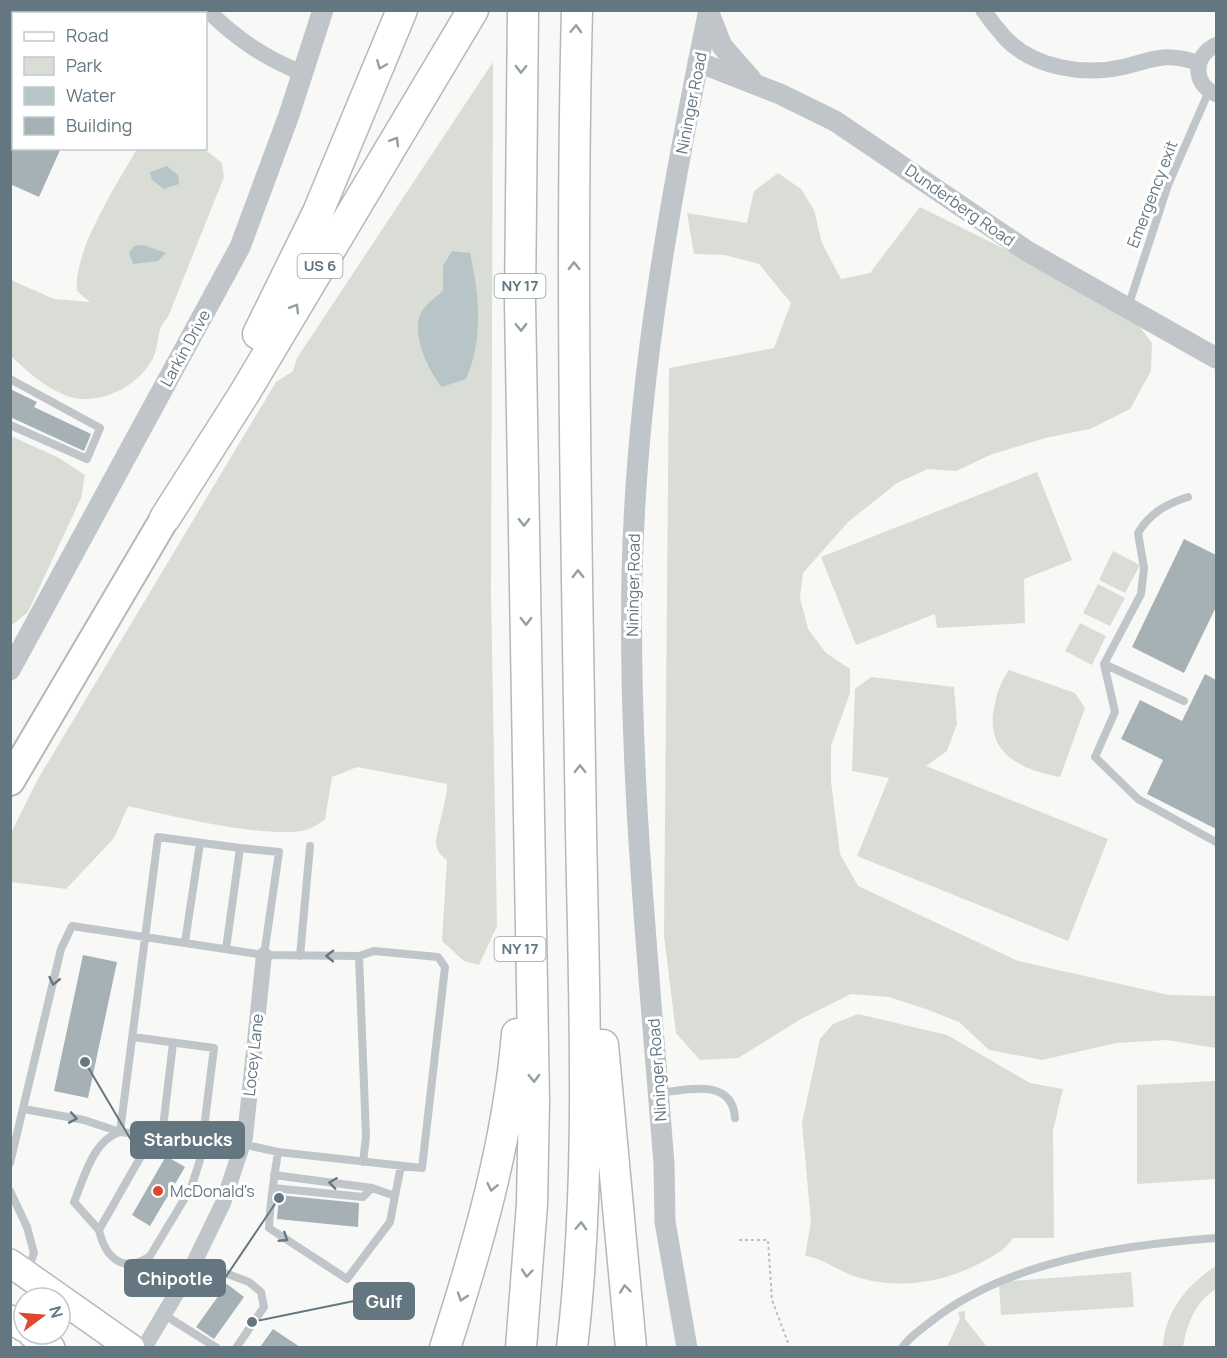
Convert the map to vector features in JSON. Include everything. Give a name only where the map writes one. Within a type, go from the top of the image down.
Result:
[{"type":"highway","name":"US 6","points":[[165,518],[314,221],[402,10]]},
{"type":"highway","name":"NY 17","points":[[445,1347],[484,1224],[513,1077],[518,1018],[519,906],[529,767],[519,225],[523,10]]},
{"type":"highway","points":[[572,1347],[581,1240],[584,1141],[573,233],[577,10]]},
{"type":"highway","name":"US 6","points":[[10,782],[165,518],[244,393],[473,11]]},
{"type":"highway","points":[[520,1347],[532,1204],[534,1101],[529,767]]},
{"type":"highway","points":[[581,827],[595,921],[609,1122],[631,1347]]},
{"type":"main road","points":[[18,1269],[131,1347]]},
{"type":"street","points":[[207,10],[239,40],[277,63],[302,73]]},
{"type":"street","name":"Larkin Drive","points":[[10,670],[240,247],[323,10]]},
{"type":"street","points":[[982,10],[1007,40],[1034,57],[1063,68],[1102,70],[1152,58],[1175,56],[1198,63]]},
{"type":"street","points":[[709,11],[722,46],[756,84]]},
{"type":"street","name":"Nininger Road","points":[[687,1347],[665,1222],[664,1164],[635,753],[632,574],[640,439],[656,298],[709,11]]},
{"type":"street","points":[[1213,93],[1199,79],[1198,63],[1202,55],[1216,45]]},
{"type":"street","name":"Dunderberg Road","points":[[698,62],[756,84],[835,121],[1027,251],[1127,310],[1216,358]]},
{"type":"street","name":"Locey Lane","points":[[144,1347],[188,1273],[223,1203],[242,1144],[264,955]]},
{"type":"street","name":"Nininger Road","points":[[664,1164],[678,1220],[700,1347]]},
{"type":"lane","name":"Emergency exit","points":[[1127,310],[1168,185],[1213,93]]},
{"type":"lane","points":[[10,379],[100,428],[87,459],[10,424]]},
{"type":"lane","points":[[1188,497],[1165,504],[1144,523],[1138,533],[1144,568],[1141,594],[1104,664],[1115,712],[1095,757],[1138,799],[1216,842]]},
{"type":"lane","points":[[1104,664],[1184,701]]},
{"type":"lane","points":[[120,1132],[158,837],[279,852],[264,955]]},
{"type":"lane","points":[[185,942],[200,843]]},
{"type":"lane","points":[[300,956],[310,846]]},
{"type":"lane","points":[[226,949],[240,848]]},
{"type":"lane","points":[[10,1163],[61,949],[72,926],[264,955],[359,956],[374,951],[438,957],[445,967],[422,1168],[278,1152],[242,1144],[120,1132],[84,1120],[24,1109]]},
{"type":"lane","points":[[359,956],[366,1137],[363,1162]]},
{"type":"lane","points":[[120,1132],[109,1135],[99,1147],[74,1202],[99,1230],[103,1248],[113,1259],[127,1264],[140,1263],[150,1256],[191,1188],[200,1160],[214,1048],[133,1037]]},
{"type":"lane","points":[[99,1230],[158,1135],[173,1043]]},
{"type":"lane","points":[[659,1094],[717,1090],[730,1101],[735,1118]]},
{"type":"lane","points":[[278,1152],[269,1228],[347,1279],[390,1222],[401,1166]]},
{"type":"lane","points":[[274,1176],[372,1188],[395,1196]]},
{"type":"lane","points":[[273,1188],[363,1197],[372,1188]]},
{"type":"lane","points":[[10,1191],[27,1227],[34,1253],[18,1269]]},
{"type":"lane","points":[[902,1347],[950,1306],[987,1286],[1110,1250],[1216,1238]]},
{"type":"lane","points":[[188,1273],[217,1270],[249,1282],[261,1292],[264,1307],[236,1347]]},
{"type":"lane","points":[[163,1314],[192,1335],[216,1347]]},
{"type":"path","points":[[739,1240],[768,1240],[772,1300],[789,1347]]},
{"type":"green space","points":[[493,62],[491,593],[497,926],[479,965],[464,961],[442,941],[447,860],[437,849],[436,844],[447,784],[357,767],[332,777],[325,820],[309,829],[271,832],[246,829],[128,806],[114,838],[66,889],[11,882],[10,835],[38,779],[276,382],[293,371],[297,358]]},
{"type":"green space","points":[[136,150],[205,150],[222,163],[224,177],[168,317],[161,327],[153,358],[147,368],[128,386],[116,392],[91,399],[79,399],[67,396],[44,384],[11,356],[11,280],[54,299],[90,302],[77,291],[78,275],[89,238]]},
{"type":"green space","points":[[778,173],[801,189],[814,210],[822,243],[841,279],[870,273],[920,207],[1127,310],[1152,343],[1151,371],[1130,409],[1090,429],[1045,438],[990,455],[956,471],[928,469],[897,483],[848,522],[803,573],[800,598],[808,629],[826,653],[850,669],[850,693],[831,746],[831,781],[840,854],[858,886],[1018,961],[1169,995],[1216,996],[1216,1048],[1167,1040],[1116,1043],[1042,1060],[989,1050],[959,1022],[926,1009],[889,997],[851,994],[801,1019],[738,1058],[700,1060],[676,1033],[664,936],[669,368],[774,348],[791,303],[759,264],[725,255],[694,254],[687,213],[747,223],[754,191]]},
{"type":"green space","points":[[11,436],[59,458],[85,475],[81,498],[28,612],[11,626]]},
{"type":"green space","points":[[1037,472],[1072,560],[1024,579],[1025,623],[937,628],[935,614],[856,645],[821,557]]},
{"type":"green space","points":[[1113,551],[1140,565],[1125,593],[1099,580]]},
{"type":"green space","points":[[1098,584],[1125,598],[1110,626],[1083,613]]},
{"type":"green space","points":[[1080,623],[1106,636],[1092,665],[1065,651]]},
{"type":"green space","points":[[1009,670],[1075,693],[1085,708],[1060,777],[1032,770],[1020,764],[1009,757],[995,737],[994,708],[999,688]]},
{"type":"green space","points":[[871,677],[954,687],[957,724],[947,751],[926,766],[1108,839],[1068,941],[857,856],[889,778],[852,771],[855,689]]},
{"type":"green space","points":[[858,1014],[947,1035],[1030,1083],[1063,1089],[1053,1130],[1054,1238],[1013,1238],[1007,1246],[984,1261],[954,1274],[924,1282],[876,1282],[846,1273],[805,1256],[811,1222],[802,1123],[820,1039],[833,1024]]},
{"type":"green space","points":[[1216,1081],[1216,1179],[1137,1184],[1137,1085]]},
{"type":"green space","points":[[1216,1266],[1216,1289],[1203,1300],[1193,1314],[1183,1347],[1163,1347],[1168,1322],[1179,1300],[1205,1273]]},
{"type":"green space","points":[[1131,1272],[1134,1307],[1001,1315],[999,1282]]},
{"type":"green space","points":[[965,1311],[965,1319],[987,1347],[947,1347],[960,1319],[958,1312]]},
{"type":"water","points":[[167,166],[178,175],[179,184],[164,189],[152,180],[150,172]]},
{"type":"water","points":[[143,245],[166,253],[158,261],[133,264],[129,253],[134,246]]},
{"type":"water","points":[[452,251],[470,253],[476,284],[478,332],[472,364],[466,379],[442,387],[423,353],[418,324],[424,308],[443,291],[443,266]]},
{"type":"building","points":[[10,148],[12,150],[60,150],[39,197],[10,184]]},
{"type":"building","points":[[10,389],[37,402],[34,407],[91,434],[84,451],[10,417]]},
{"type":"building","points":[[1184,539],[1216,555],[1216,607],[1184,673],[1132,647]]},
{"type":"building","points":[[1205,674],[1216,680],[1216,829],[1147,794],[1163,760],[1121,739],[1140,700],[1182,721]]},
{"type":"building","points":[[83,955],[117,962],[88,1098],[54,1091]]},
{"type":"building","name":"McDonald's","points":[[166,1156],[185,1167],[150,1226],[132,1215]]},
{"type":"building","points":[[279,1195],[359,1203],[358,1227],[277,1219]]},
{"type":"building","points":[[227,1284],[244,1297],[214,1339],[196,1327]]},
{"type":"building","points":[[273,1329],[300,1347],[260,1347]]},
{"type":"place","name":"Starbucks","points":[[85,1062]]},
{"type":"place","name":"McDonald's","points":[[158,1191]]},
{"type":"place","name":"Chipotle","points":[[279,1198]]},
{"type":"place","name":"Gulf","points":[[252,1322]]}]
